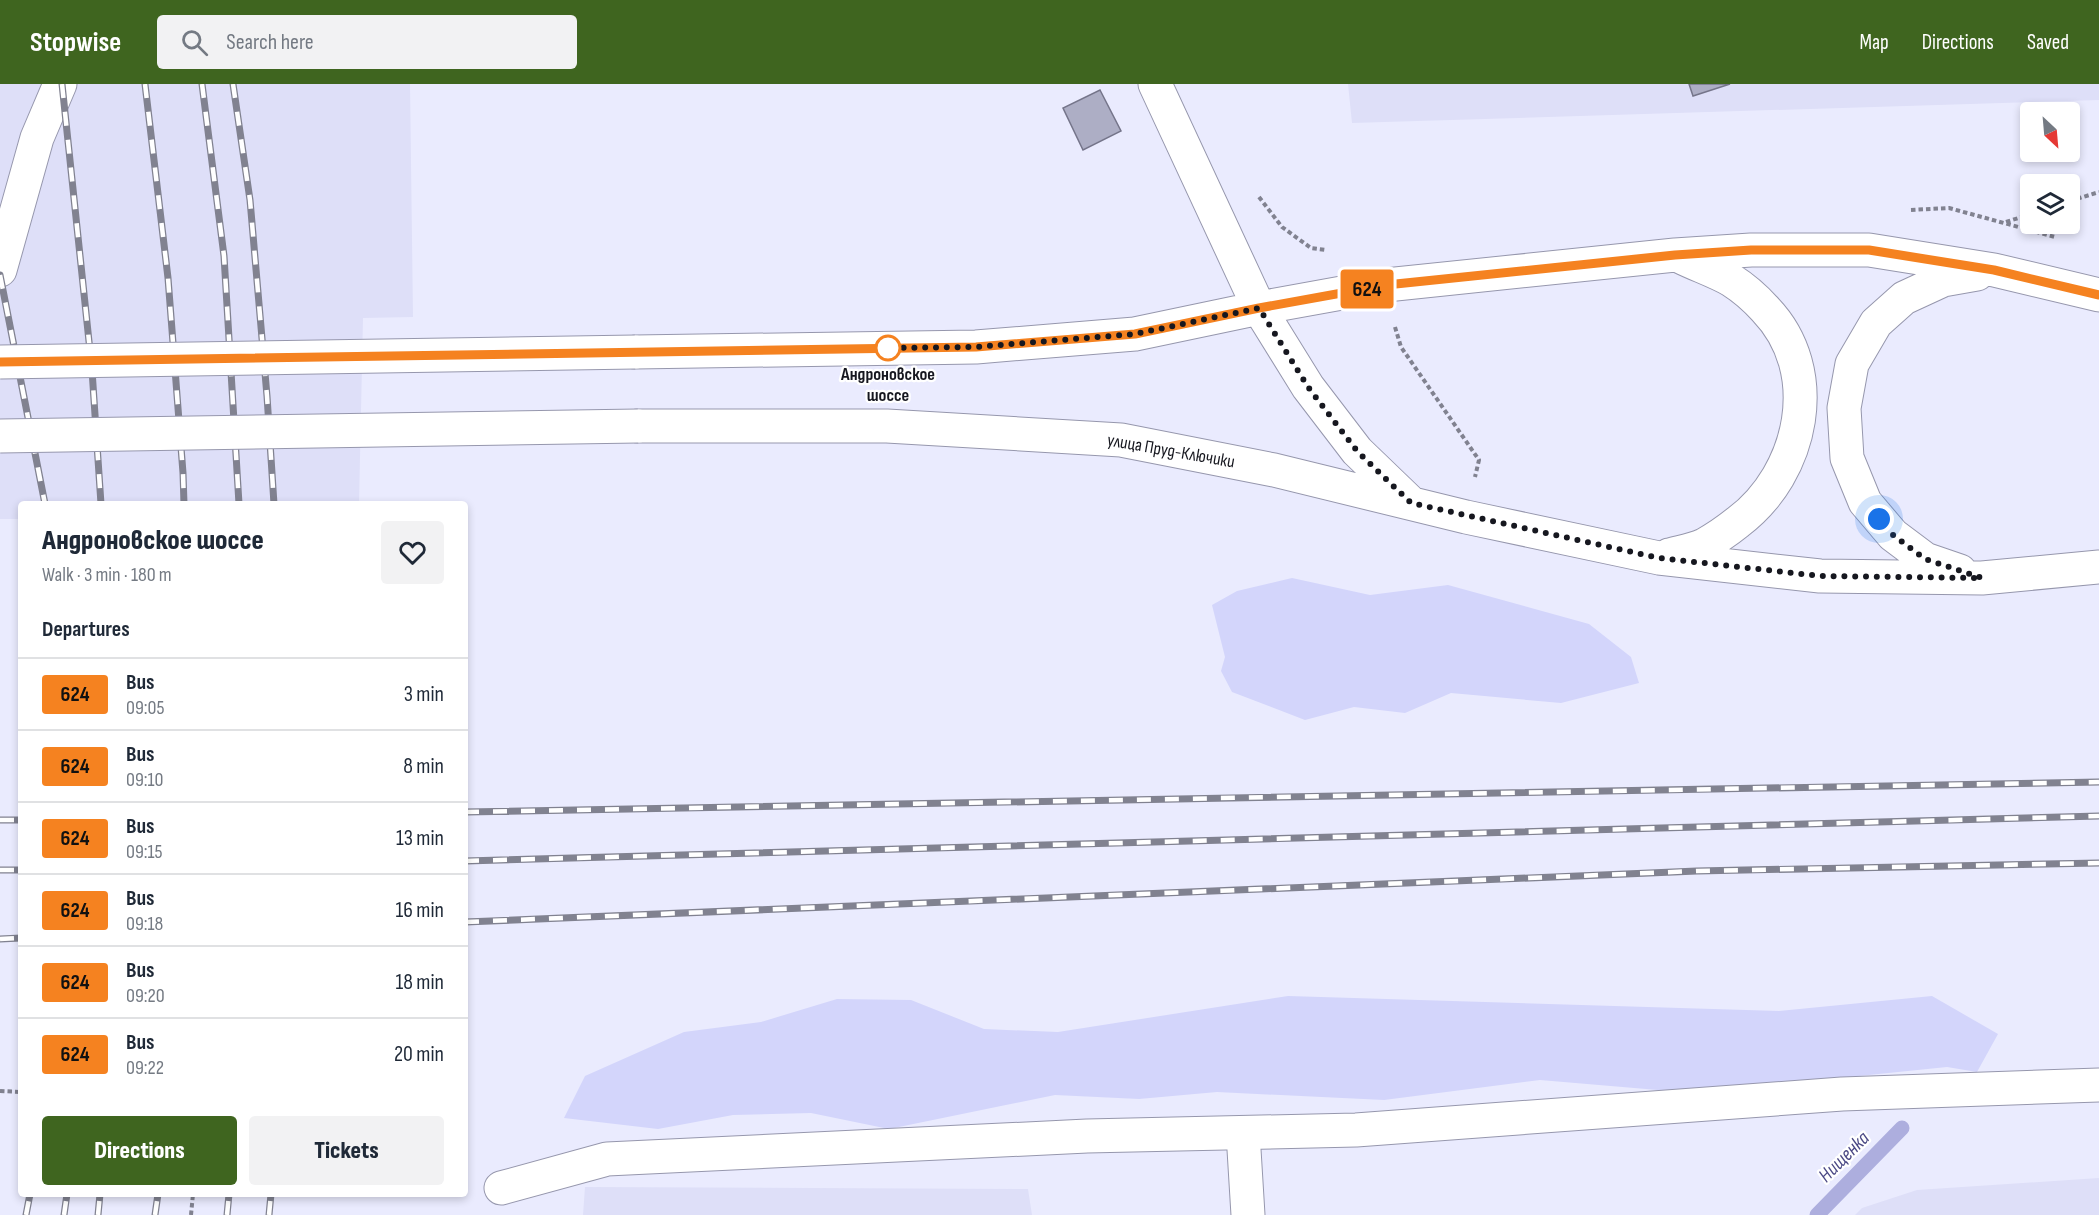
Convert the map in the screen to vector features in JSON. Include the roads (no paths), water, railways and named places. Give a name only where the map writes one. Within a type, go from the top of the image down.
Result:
[{"type":"street","points":[[0,270],[38,138],[60,84]]},
{"type":"street","points":[[1155,84],[1259,308],[1308,387],[1357,451],[1411,503]]},
{"type":"street","name":"улица Пруд-Ключики","points":[[0,362],[976,347],[1135,334],[1386,285],[1675,255],[1751,250],[1869,250],[1994,270],[2099,295]]},
{"type":"street","name":"улица Пруд-Ключики","points":[[1659,558],[1704,545],[1739,522],[1766,495],[1787,462],[1799,424],[1800,379],[1788,340],[1766,310],[1732,280],[1675,255]]},
{"type":"street","name":"улица Пруд-Ключики","points":[[1982,578],[1925,559],[1893,535],[1865,502],[1847,458],[1844,408],[1852,364],[1876,323],[1904,298],[1943,280],[1994,270]]},
{"type":"street","name":"улица Пруд-Ключики","points":[[0,436],[638,426],[887,426],[1121,440],[1274,470],[1659,558],[1820,576],[1982,578],[2099,567]]},
{"type":"street","points":[[501,1188],[607,1159],[1087,1136],[1356,1130],[1842,1094],[2099,1086]]},
{"type":"street","points":[[1243,1133],[1248,1215]]},
{"type":"waterway","name":"Нищенка","points":[[1817,1215],[1902,1128]]},
{"type":"railway","points":[[62,84],[92,370],[101,501]]},
{"type":"railway","points":[[145,84],[168,278],[184,501]]},
{"type":"railway","points":[[202,84],[224,256],[239,501]]},
{"type":"railway","points":[[233,84],[250,200],[274,501]]},
{"type":"railway","points":[[0,275],[44,501]]},
{"type":"railway","points":[[468,812],[2099,782]]},
{"type":"railway","points":[[468,861],[2099,816]]},
{"type":"railway","points":[[0,820],[18,820]]},
{"type":"railway","points":[[468,922],[1697,871],[2099,863]]},
{"type":"railway","points":[[0,870],[18,870]]},
{"type":"railway","points":[[0,939],[18,938]]},
{"type":"railway","points":[[26,1215],[29,1197]]},
{"type":"railway","points":[[64,1215],[67,1197]]},
{"type":"railway","points":[[98,1215],[100,1197]]},
{"type":"railway","points":[[155,1215],[158,1197]]},
{"type":"railway","points":[[227,1215],[229,1197]]},
{"type":"railway","points":[[269,1215],[271,1197]]},
{"type":"place","name":"Андроновское шоссе","points":[[888,348]]}]
